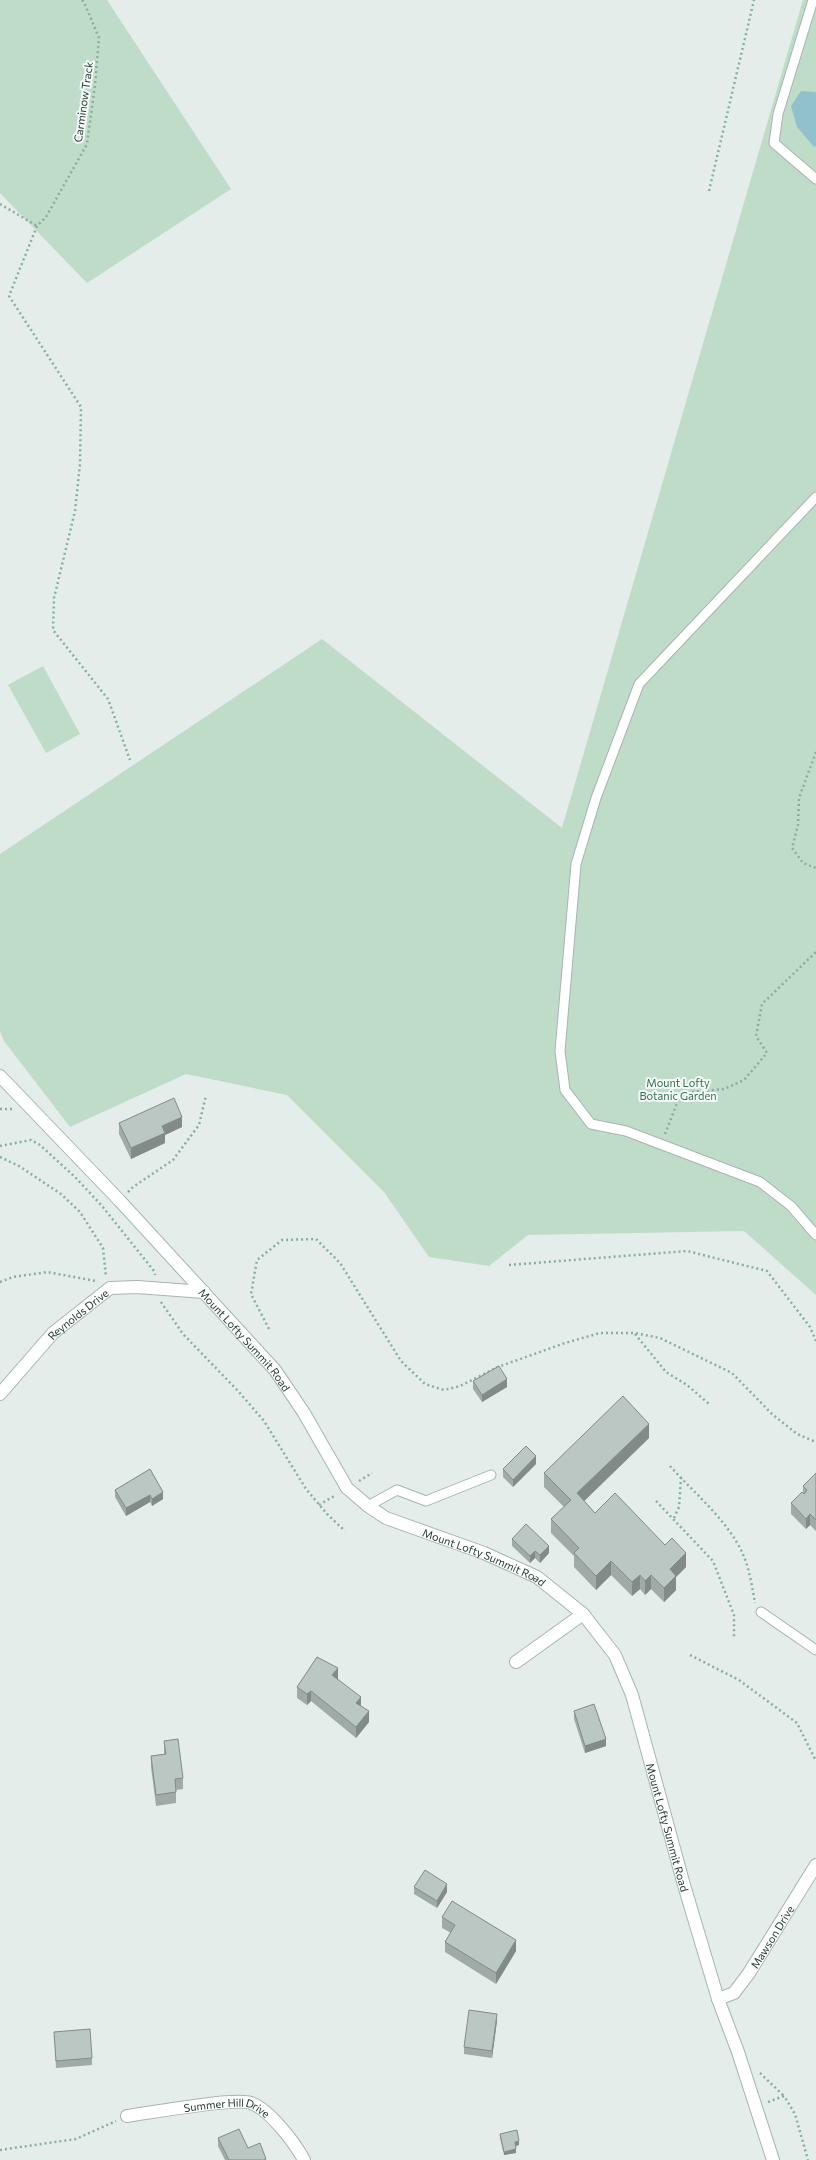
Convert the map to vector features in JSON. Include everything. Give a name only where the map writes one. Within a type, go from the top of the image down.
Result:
[{"type":"main road","name":"Mount Lofty Summit Road","points":[[0,1076],[120,1201],[275,1370],[304,1413],[348,1488],[368,1506],[386,1518],[484,1553],[537,1577],[583,1614],[615,1655],[632,1695],[684,1885],[718,1999],[773,2160]]},
{"type":"main road","name":"Reynolds Drive","points":[[0,1394],[53,1333],[95,1298],[110,1288],[128,1286],[204,1292]]},
{"type":"main road","points":[[516,1662],[583,1614]]},
{"type":"main road","name":"Mawson Drive","points":[[718,1999],[734,1993],[749,1973],[816,1865]]},
{"type":"main road","name":"Summer Hill Drive","points":[[127,2116],[231,2102],[251,2102],[278,2122],[304,2160]]},
{"type":"lane","points":[[813,0],[778,114],[774,143],[816,179]]},
{"type":"lane","points":[[816,497],[639,684],[596,798],[576,864],[560,1051],[565,1090],[591,1124],[626,1131],[760,1182],[792,1206],[816,1235]]},
{"type":"lane","points":[[368,1506],[397,1490],[426,1501],[491,1475]]},
{"type":"lane","points":[[758,1610],[816,1650]]},
{"type":"path","name":"Carminow Track","points":[[82,0],[99,38],[95,85],[87,144],[46,216],[37,226],[9,296],[81,407],[80,464],[75,511],[54,598],[53,630],[108,699],[130,760]]},
{"type":"path","points":[[709,191],[754,0]]},
{"type":"path","points":[[0,204],[37,226]]},
{"type":"path","points":[[816,752],[799,798],[798,825],[792,848],[803,863],[816,868]]},
{"type":"path","points":[[661,1144],[681,1093],[724,1089],[744,1080],[767,1053],[756,1036],[762,1004],[816,952]]},
{"type":"path","points":[[120,1201],[133,1187],[173,1160],[199,1126],[206,1095]]},
{"type":"path","points":[[0,1146],[31,1140],[40,1144],[75,1177],[102,1206],[154,1271],[156,1279],[151,1288],[183,1334],[239,1392],[264,1421],[306,1489],[328,1515],[345,1531]]},
{"type":"path","points":[[0,1157],[25,1170],[61,1194],[80,1212],[103,1248],[107,1283]]},
{"type":"path","points":[[269,1329],[251,1294],[257,1260],[282,1240],[316,1239],[340,1263],[401,1361],[425,1384],[444,1390],[460,1386],[498,1367],[565,1343],[600,1333],[635,1333],[660,1338],[732,1373],[772,1414],[797,1434],[816,1442]]},
{"type":"path","points":[[509,1265],[687,1251],[760,1269],[767,1271],[810,1327],[816,1341]]},
{"type":"path","points":[[0,1282],[46,1272],[99,1282]]},
{"type":"path","points":[[635,1333],[666,1372],[687,1385],[709,1404]]},
{"type":"path","points":[[670,1466],[728,1529],[742,1551],[752,1582],[758,1610]]},
{"type":"path","points":[[363,1478],[372,1473]]},
{"type":"path","points":[[674,1518],[679,1507],[681,1478]]},
{"type":"path","points":[[656,1501],[674,1518],[713,1561],[734,1615],[734,1637]]},
{"type":"path","points":[[690,1655],[739,1680],[797,1723],[816,1761]]},
{"type":"path","points":[[755,2107],[784,2096],[796,2114],[808,2160]]},
{"type":"path","points":[[0,2150],[76,2139],[127,2116]]},
{"type":"green space","points":[[0,0],[107,0],[231,189],[87,283],[0,193]]},
{"type":"green space","name":"Mount Lofty Botanic Garden","points":[[803,0],[816,0],[816,1295],[744,1231],[528,1235],[489,1266],[429,1257],[384,1192],[287,1095],[186,1074],[70,1127],[4,1041],[0,1031],[0,854],[322,639],[562,828]]},
{"type":"green space","points":[[43,666],[80,734],[46,753],[8,685]]},
{"type":"water","points":[[801,91],[816,92],[816,146],[814,147],[797,127],[791,106]]},
{"type":"building","points":[[174,1098],[182,1117],[162,1126],[165,1133],[131,1148],[119,1123]]},
{"type":"building","points":[[499,1366],[507,1379],[482,1395],[473,1381]]},
{"type":"building","points":[[623,1396],[649,1424],[577,1493],[595,1513],[615,1493],[665,1545],[672,1538],[686,1553],[670,1569],[676,1576],[664,1588],[651,1575],[645,1581],[640,1575],[632,1582],[611,1561],[596,1576],[574,1553],[579,1548],[551,1519],[571,1500],[544,1473]]},
{"type":"building","points":[[526,1446],[536,1456],[513,1480],[503,1469]]},
{"type":"building","points":[[150,1469],[163,1492],[152,1499],[150,1495],[126,1508],[115,1490]]},
{"type":"building","points":[[816,1473],[816,1520],[810,1514],[806,1519],[791,1503],[802,1492],[804,1494],[807,1490],[803,1486]]},
{"type":"building","points":[[526,1524],[549,1546],[540,1555],[535,1551],[530,1556],[512,1539]]},
{"type":"building","points":[[317,1657],[338,1668],[332,1675],[361,1697],[356,1703],[369,1711],[356,1727],[311,1691],[307,1694],[297,1687]]},
{"type":"building","points":[[594,1704],[606,1739],[585,1746],[574,1711]]},
{"type":"building","points":[[178,1739],[183,1778],[175,1779],[176,1792],[156,1795],[151,1756],[166,1754],[164,1741]]},
{"type":"building","points":[[425,1870],[447,1884],[437,1901],[414,1887]]},
{"type":"building","points":[[452,1901],[516,1940],[496,1973],[445,1942],[455,1925],[442,1917]]},
{"type":"building","points":[[469,2010],[497,2014],[492,2051],[464,2047]]},
{"type":"building","points":[[90,2029],[92,2058],[56,2061],[54,2032]]},
{"type":"building","points":[[239,2129],[248,2148],[260,2143],[266,2159],[229,2160],[218,2138]]},
{"type":"building","points":[[517,2130],[519,2141],[515,2142],[516,2149],[504,2152],[500,2134]]}]
